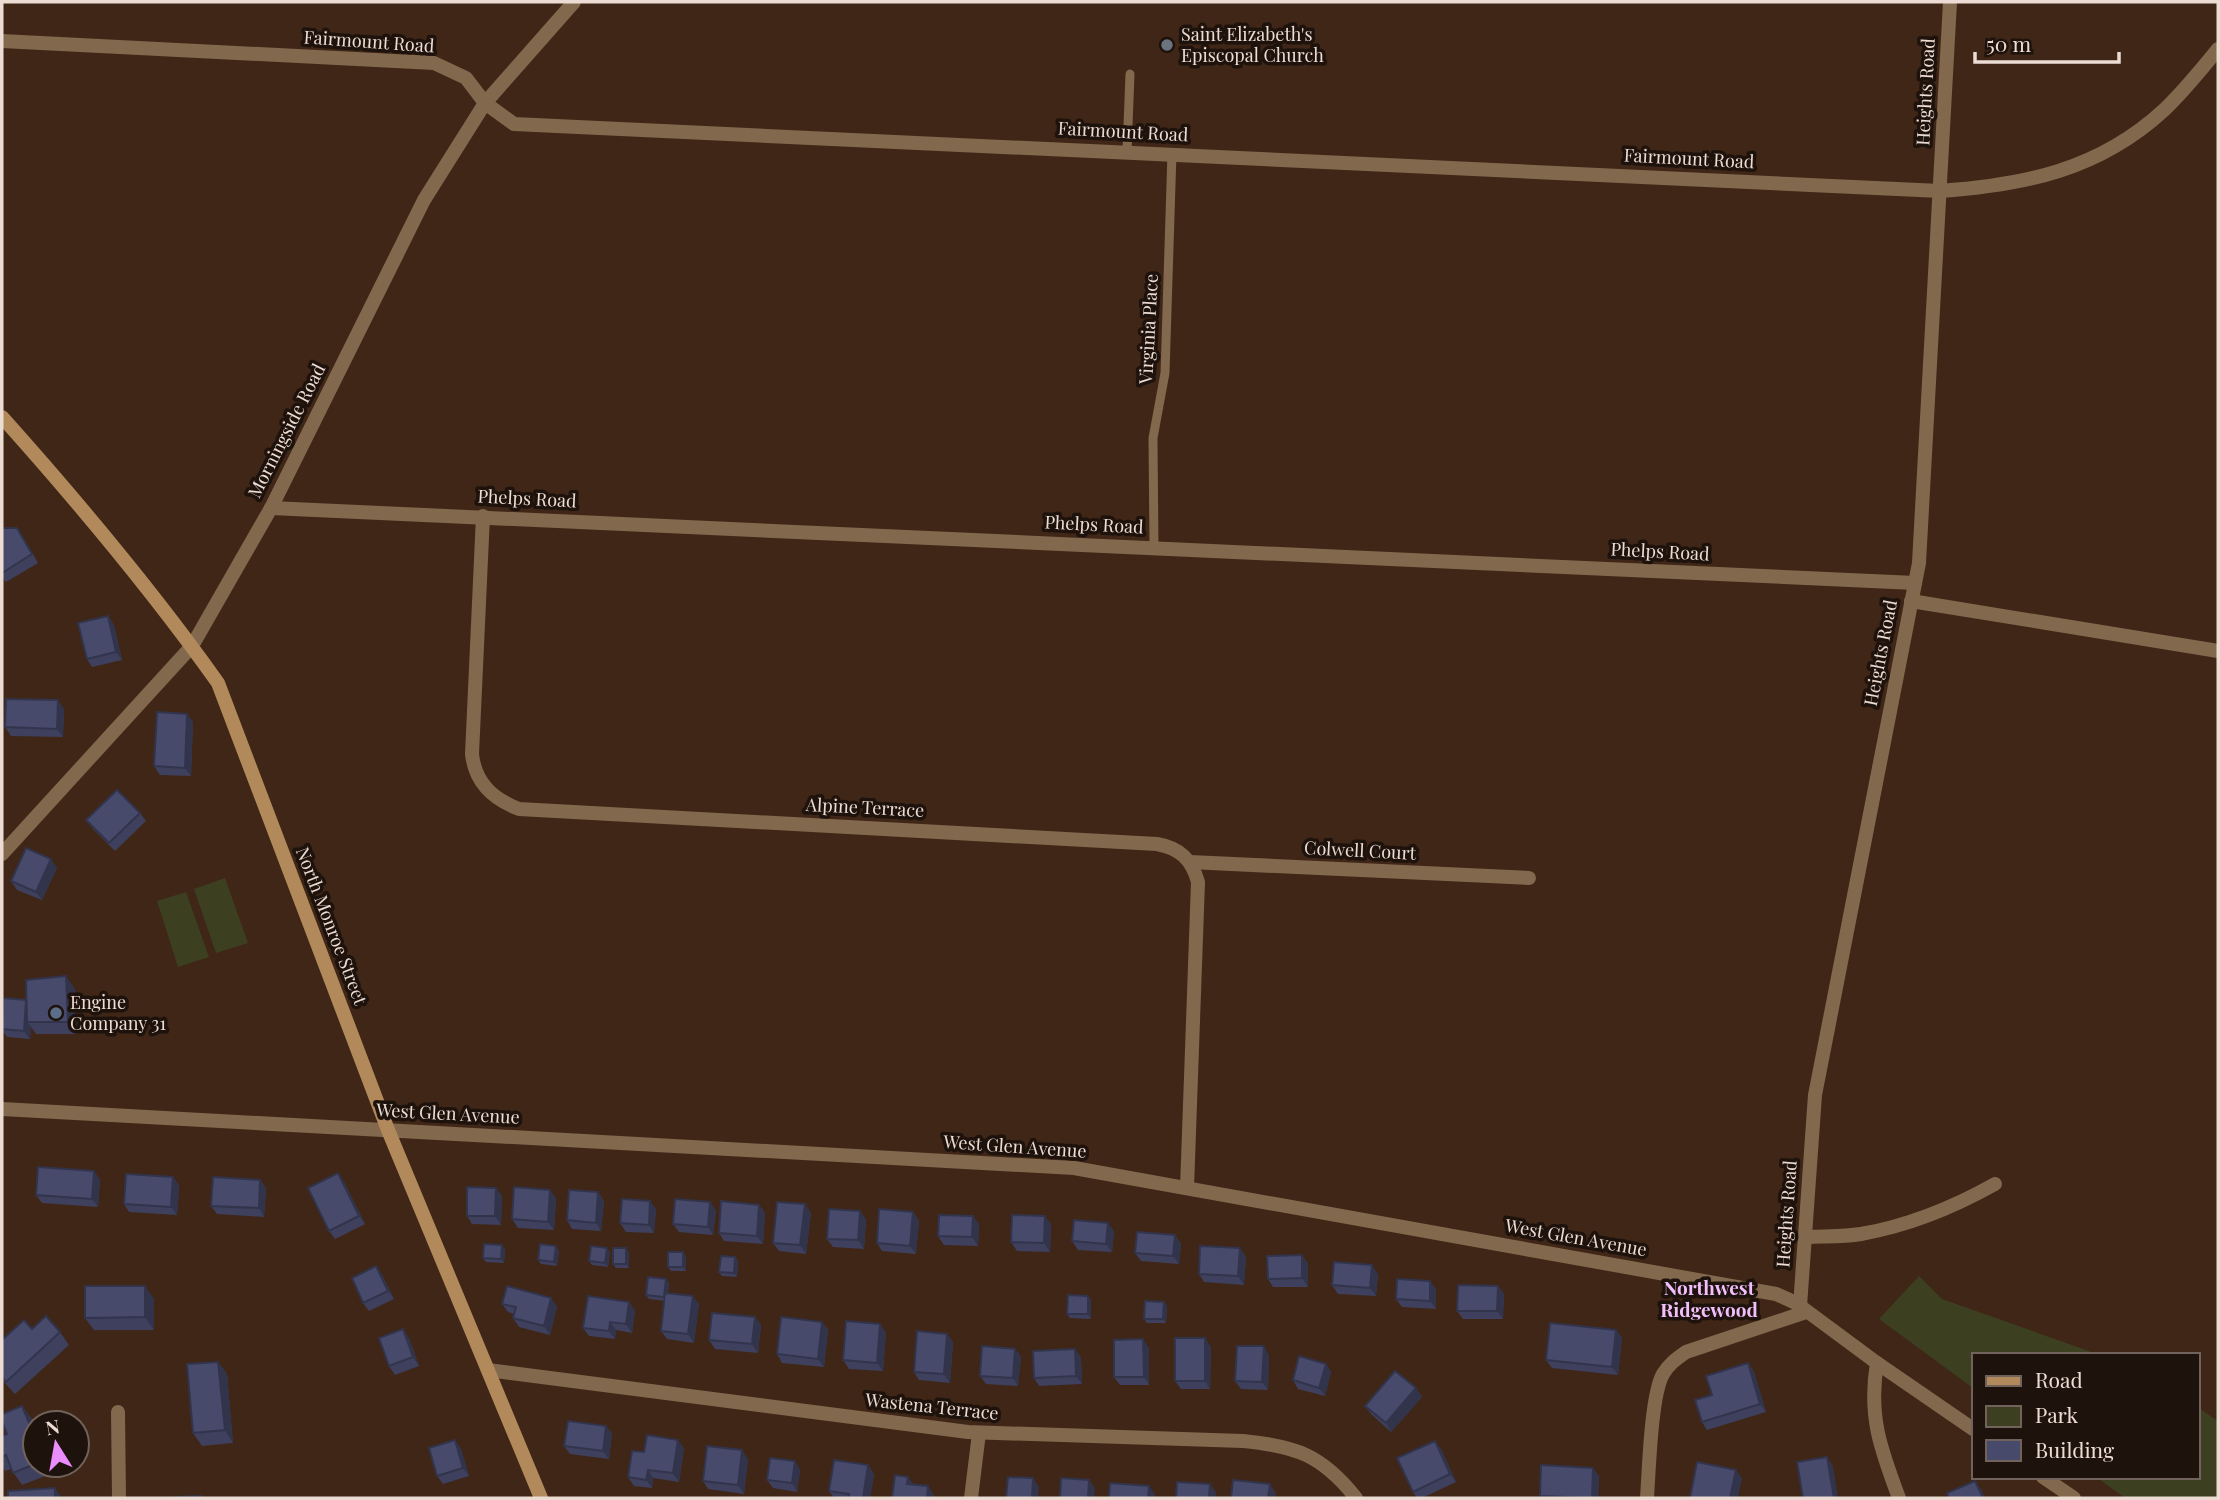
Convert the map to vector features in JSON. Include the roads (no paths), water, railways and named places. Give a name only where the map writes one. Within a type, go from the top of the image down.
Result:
[{"type":"main road","name":"North Monroe Street","points":[[2,417],[69,492],[192,646],[218,683],[388,1130],[541,1498]]},
{"type":"street","name":"Morningside Road","points":[[2,854],[192,646],[271,508],[424,200],[485,103],[574,2]]},
{"type":"street","name":"Heights Road","points":[[1803,1309],[1815,1095],[1919,562],[1950,2]]},
{"type":"street","name":"Fairmount Road","points":[[2,41],[434,63],[466,78],[485,103],[514,124],[1940,191],[1993,187],[2030,180],[2101,154],[2162,111],[2186,88],[2218,49]]},
{"type":"street","name":"Phelps Road","points":[[271,508],[1915,583]]},
{"type":"street","name":"Alpine Terrace","points":[[483,516],[472,754],[478,778],[488,792],[502,803],[519,809],[533,810],[1157,844],[1181,852],[1190,862]]},
{"type":"street","points":[[1911,601],[2218,651]]},
{"type":"street","name":"Colwell Court","points":[[1190,862],[1529,878]]},
{"type":"street","points":[[1187,1188],[1198,881],[1190,862]]},
{"type":"street","name":"West Glen Avenue","points":[[2,1109],[1074,1168],[1767,1292],[1803,1309],[1972,1428]]},
{"type":"street","points":[[1806,1237],[1859,1234],[1895,1226],[1937,1211],[1995,1184]]},
{"type":"street","points":[[1647,1498],[1657,1394],[1661,1376],[1671,1362],[1686,1352],[1803,1309]]},
{"type":"street","points":[[1877,1363],[1873,1385],[1873,1412],[1880,1445],[1899,1498]]},
{"type":"street","name":"Wastena Terrace","points":[[488,1370],[979,1433],[1243,1441],[1279,1445],[1322,1464],[1342,1480],[1356,1498]]},
{"type":"street","points":[[118,1412],[119,1498]]},
{"type":"street","points":[[971,1498],[979,1433]]},
{"type":"street","points":[[2046,1479],[2074,1498]]},
{"type":"lane","points":[[1126,151],[1130,74]]},
{"type":"lane","name":"Virginia Place","points":[[1154,547],[1153,438],[1165,373],[1172,153]]},
{"type":"place","name":"Saint Elizabeth's Episcopal Church","points":[[1167,45]]},
{"type":"place","name":"Engine Company 31","points":[[56,1013]]},
{"type":"district","name":"Northwest Ridgewood","points":[[1709,1299]]}]
